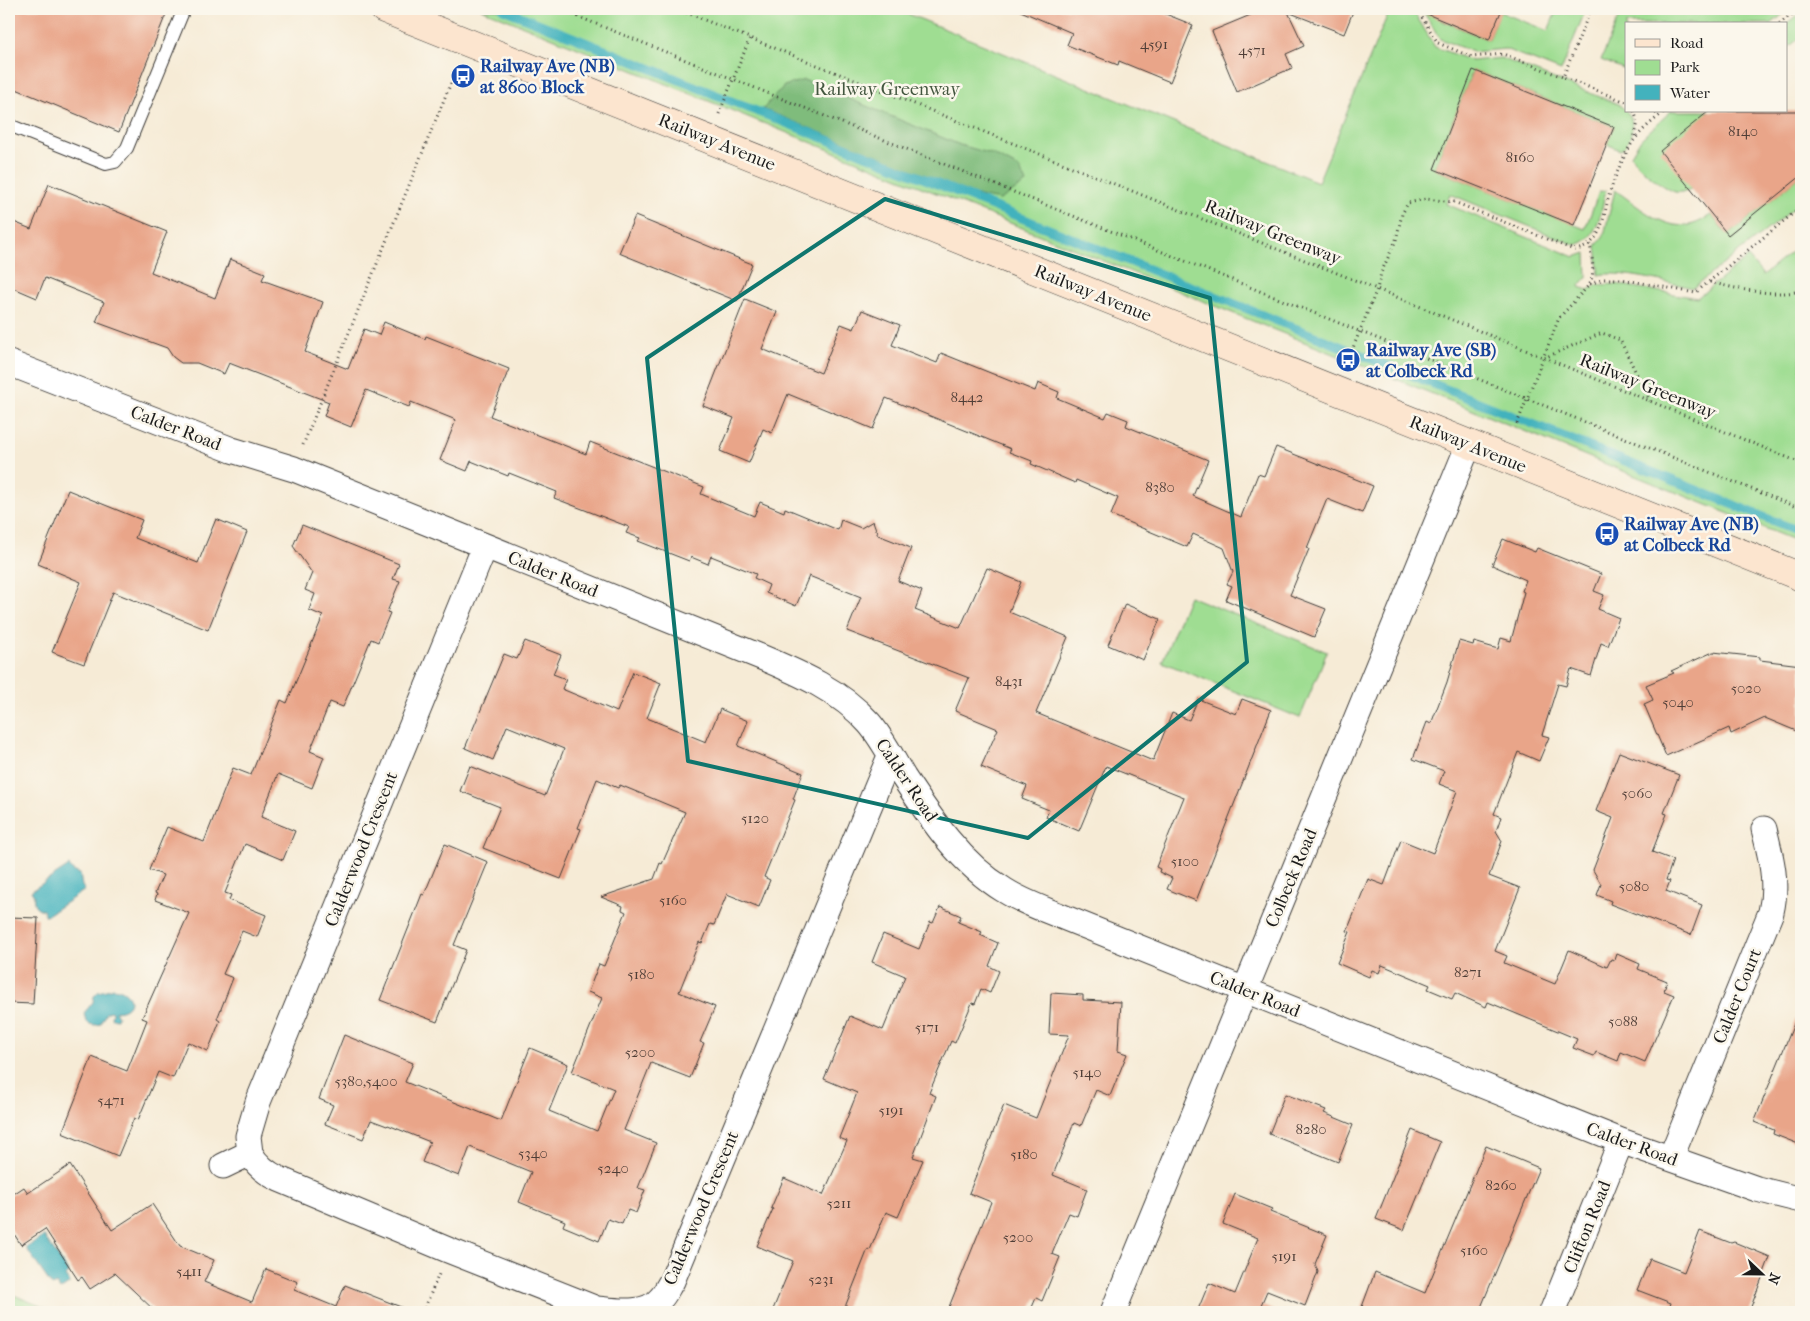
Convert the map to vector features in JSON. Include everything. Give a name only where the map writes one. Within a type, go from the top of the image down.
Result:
[{"type":"main road","name":"Railway Avenue","points":[[384,9],[1801,577]]},
{"type":"street","name":"Calder Road","points":[[9,363],[232,450],[294,469],[800,674],[834,694],[870,724],[927,813],[981,872],[1003,890],[1048,911],[1621,1141],[1757,1189],[1801,1200]]},
{"type":"street","name":"Colbeck Road","points":[[1113,1312],[1469,444]]},
{"type":"street","name":"Calderwood Crescent","points":[[485,546],[258,1102],[248,1136],[250,1153],[261,1168],[279,1179],[448,1250],[597,1309],[621,1312],[637,1310],[660,1300],[672,1281],[890,756]]},
{"type":"street","name":"Calder Court","points":[[1671,1158],[1771,912],[1774,900],[1774,875],[1764,829]]},
{"type":"street","name":"Clifton Road","points":[[1552,1312],[1621,1141]]},
{"type":"street","points":[[224,1166],[250,1153]]},
{"type":"lane","points":[[9,125],[106,164],[115,162],[128,148],[184,9]]},
{"type":"path","points":[[560,9],[1801,509]]},
{"type":"path","name":"Railway Greenway","points":[[677,9],[1376,288],[1801,463]]},
{"type":"path","points":[[1420,9],[1418,11],[1438,43],[1472,57],[1503,54],[1625,102]]},
{"type":"path","points":[[1563,77],[1591,9]]},
{"type":"path","points":[[1782,22],[1799,9]]},
{"type":"path","points":[[709,139],[750,38]]},
{"type":"path","points":[[294,469],[468,42]]},
{"type":"path","points":[[1336,391],[1383,268],[1396,240],[1402,214],[1408,204],[1426,199],[1454,202],[1574,250],[1580,250],[1590,244],[1600,233],[1611,190],[1638,128],[1634,112]]},
{"type":"path","points":[[1653,112],[1660,115]]},
{"type":"path","points":[[1633,142],[1664,112]]},
{"type":"path","points":[[1517,424],[1559,318],[1590,284],[1604,279],[1621,279],[1695,293],[1801,207]]},
{"type":"path","points":[[1590,244],[1593,268],[1590,284]]},
{"type":"path","points":[[1709,281],[1725,286],[1775,294],[1801,291]]},
{"type":"path","points":[[1544,358],[1602,333],[1620,340],[1650,402]]},
{"type":"path","points":[[423,1312],[448,1250]]},
{"type":"highlighted area","points":[[885,199],[1210,298],[1247,662],[1028,838],[688,761],[647,358]]},
{"type":"green space","name":"Railway Greenway","points":[[481,9],[896,9],[1318,182],[1390,9],[1415,9],[1414,12],[1435,47],[1472,61],[1501,58],[1618,104],[1630,116],[1632,125],[1631,135],[1624,148],[1620,150],[1607,144],[1614,127],[1473,70],[1434,169],[1585,229],[1599,192],[1606,190],[1598,223],[1594,231],[1583,242],[1575,245],[1450,194],[1446,204],[1575,257],[1586,253],[1587,277],[1579,287],[1588,290],[1596,285],[1616,284],[1697,298],[1748,257],[1763,275],[1801,244],[1801,543]]},
{"type":"green space","points":[[1424,9],[1444,9],[1440,20],[1489,40],[1500,12],[1548,31],[1557,9],[1586,9],[1561,71],[1505,49],[1473,52],[1440,39],[1423,11]]},
{"type":"green space","points":[[1622,9],[1790,9],[1774,22],[1625,22],[1625,70],[1601,60]]},
{"type":"green space","points":[[1801,12],[1801,37],[1788,47],[1788,22]]},
{"type":"green space","points":[[804,80],[960,145],[992,154],[1019,168],[1026,183],[1000,200],[974,195],[763,109],[784,86]]},
{"type":"green space","points":[[1670,112],[1709,112],[1691,189],[1681,192],[1670,190],[1657,182],[1638,165],[1631,155],[1641,139]]},
{"type":"green space","points":[[1801,176],[1801,203],[1693,288],[1619,274],[1598,275],[1596,246],[1604,235],[1615,190],[1650,215],[1669,224],[1679,226],[1692,224],[1711,215],[1728,235]]},
{"type":"green space","points":[[1189,596],[1327,652],[1300,718],[1162,662]]},
{"type":"green space","points":[[9,1293],[55,1312],[9,1312]]},
{"type":"water","points":[[69,866],[73,871],[80,874],[82,886],[85,890],[46,916],[43,910],[35,905],[34,896],[31,891]]},
{"type":"water","points":[[114,988],[121,990],[129,996],[130,1000],[127,1007],[115,1011],[118,1016],[117,1019],[111,1018],[112,1012],[109,1011],[100,1024],[94,1025],[89,1023],[84,1013],[93,1002],[94,996],[98,992]]},
{"type":"water","points":[[44,1236],[69,1273],[65,1276],[70,1283],[60,1290],[56,1284],[52,1286],[26,1248]]},
{"type":"building","points":[[9,9],[168,9],[119,132],[9,86]]},
{"type":"building","points":[[1016,9],[1153,9],[1193,25],[1170,82],[1119,61],[1118,65],[1067,45],[1072,33]]},
{"type":"building","points":[[1265,9],[1354,9],[1344,34],[1288,12],[1304,46],[1286,54],[1292,68],[1237,92],[1212,31]]},
{"type":"building","points":[[1415,9],[1502,9],[1489,40]]},
{"type":"building","points":[[1473,70],[1614,127],[1574,225],[1434,169]]},
{"type":"building","points":[[1801,111],[1801,176],[1728,235],[1660,151],[1708,112]]},
{"type":"building","points":[[49,184],[167,232],[151,272],[215,298],[230,259],[265,273],[262,280],[323,302],[305,352],[348,369],[364,329],[379,335],[384,322],[425,339],[426,336],[509,369],[490,416],[586,454],[590,442],[704,487],[701,494],[754,516],[760,502],[784,512],[785,508],[838,530],[841,520],[861,528],[873,521],[878,535],[911,548],[898,581],[922,591],[915,610],[960,628],[987,568],[1021,582],[1009,612],[1068,637],[1036,713],[1153,761],[1172,713],[1189,720],[1198,699],[1236,714],[1242,699],[1271,710],[1196,901],[1167,889],[1172,878],[1159,872],[1160,869],[1156,867],[1184,797],[1106,766],[1079,831],[1046,817],[1049,810],[1022,799],[1027,786],[981,767],[998,729],[955,711],[969,678],[847,631],[861,597],[809,576],[796,606],[766,593],[769,585],[754,578],[756,574],[711,556],[708,564],[691,557],[689,561],[638,541],[640,538],[626,533],[629,527],[554,498],[557,492],[509,473],[508,476],[471,461],[467,471],[440,460],[456,420],[411,402],[409,407],[366,390],[351,427],[324,416],[329,402],[229,363],[224,374],[197,363],[181,363],[173,357],[167,348],[96,322],[104,302],[45,278],[37,298],[9,286],[9,220],[31,229]]},
{"type":"building","points":[[635,216],[752,264],[737,301],[619,253]]},
{"type":"building","points":[[745,299],[777,312],[762,349],[821,373],[841,324],[854,329],[862,310],[900,325],[892,345],[937,363],[941,353],[1035,391],[1038,383],[1059,392],[1057,398],[1105,418],[1108,412],[1128,420],[1126,426],[1208,460],[1193,496],[1241,517],[1258,474],[1264,476],[1276,447],[1373,486],[1362,513],[1327,499],[1307,548],[1309,549],[1290,595],[1326,609],[1314,637],[1226,600],[1232,586],[1227,584],[1233,572],[1224,548],[1193,534],[1187,547],[1111,515],[1118,498],[1076,480],[1075,483],[1031,464],[1032,461],[1009,452],[1011,449],[886,398],[873,429],[788,394],[772,433],[763,429],[749,463],[720,451],[734,418],[703,406]]},
{"type":"building","points":[[68,490],[142,520],[135,538],[198,563],[216,519],[247,532],[208,630],[113,592],[84,664],[52,652],[81,582],[38,564]]},
{"type":"building","points":[[302,525],[399,564],[393,579],[400,581],[387,612],[390,613],[378,642],[371,639],[343,707],[330,702],[310,751],[324,757],[312,788],[278,774],[261,817],[295,831],[283,860],[245,844],[225,893],[231,895],[229,900],[266,915],[257,937],[242,931],[223,974],[233,978],[217,1019],[220,1021],[208,1051],[188,1042],[173,1078],[158,1072],[138,1120],[134,1118],[118,1156],[62,1133],[92,1057],[127,1071],[147,1020],[142,1018],[189,913],[155,900],[157,894],[155,893],[163,875],[149,870],[167,827],[204,842],[233,768],[251,775],[281,700],[287,703],[323,616],[309,610],[315,594],[305,590],[312,573],[293,546]]},
{"type":"building","points":[[1503,539],[1535,552],[1537,548],[1601,574],[1594,591],[1604,595],[1598,609],[1619,618],[1608,646],[1601,643],[1591,676],[1571,669],[1566,686],[1558,684],[1542,735],[1549,737],[1539,761],[1518,752],[1494,814],[1501,817],[1496,831],[1502,841],[1489,876],[1520,888],[1495,951],[1507,956],[1504,963],[1555,984],[1569,950],[1607,967],[1611,959],[1615,960],[1617,954],[1640,964],[1638,969],[1667,981],[1664,991],[1674,995],[1645,1062],[1621,1052],[1618,1061],[1596,1052],[1594,1056],[1573,1048],[1577,1039],[1488,1002],[1486,1007],[1455,993],[1452,999],[1428,989],[1430,985],[1382,965],[1379,973],[1372,970],[1369,977],[1337,963],[1350,932],[1347,931],[1368,879],[1384,885],[1401,840],[1433,853],[1457,791],[1439,784],[1444,771],[1413,759],[1427,722],[1431,724],[1447,682],[1459,641],[1473,645],[1474,642],[1498,649],[1501,638],[1511,641],[1526,580],[1492,565]]},
{"type":"building","points":[[1125,604],[1160,619],[1143,660],[1108,645]]},
{"type":"building","points":[[525,641],[561,655],[553,674],[566,679],[562,689],[617,712],[633,672],[661,683],[647,718],[706,742],[720,709],[748,721],[738,746],[803,773],[793,799],[795,800],[764,877],[770,880],[759,907],[727,894],[714,925],[710,924],[702,943],[699,942],[679,992],[715,1007],[700,1042],[704,1043],[690,1078],[651,1063],[624,1130],[656,1143],[638,1188],[645,1190],[636,1213],[628,1210],[622,1224],[608,1219],[599,1241],[563,1226],[565,1221],[519,1202],[531,1172],[470,1147],[459,1176],[422,1162],[430,1142],[388,1125],[371,1120],[363,1139],[325,1124],[333,1105],[319,1099],[344,1035],[413,1063],[405,1082],[501,1121],[530,1048],[568,1064],[549,1111],[597,1131],[614,1089],[572,1072],[602,998],[588,992],[599,964],[604,966],[626,912],[622,910],[623,906],[601,897],[654,879],[685,812],[620,785],[618,788],[597,779],[578,828],[581,829],[561,879],[483,848],[500,807],[460,791],[470,766],[545,796],[564,749],[507,726],[493,760],[465,748],[504,654],[517,659]]},
{"type":"building","points":[[1713,652],[1760,657],[1760,660],[1801,665],[1801,733],[1765,718],[1731,734],[1729,728],[1666,756],[1644,704],[1653,700],[1646,685],[1674,673],[1671,671]]},
{"type":"building","points":[[1619,752],[1679,775],[1664,813],[1667,814],[1652,852],[1673,860],[1666,880],[1670,881],[1666,891],[1702,905],[1691,935],[1610,904],[1611,901],[1597,895],[1601,884],[1593,870],[1613,818],[1596,811]]},
{"type":"building","points":[[445,844],[488,862],[454,945],[466,950],[437,1022],[380,1000],[422,894],[424,895]]},
{"type":"building","points":[[940,907],[961,916],[958,922],[982,932],[980,935],[998,943],[989,966],[999,971],[990,993],[981,989],[975,1004],[972,1003],[955,1043],[951,1041],[929,1093],[936,1096],[913,1157],[923,1160],[898,1217],[886,1212],[870,1250],[868,1249],[843,1312],[772,1312],[793,1261],[757,1246],[784,1178],[823,1195],[847,1141],[839,1138],[857,1093],[824,1079],[850,1016],[883,1030],[905,976],[872,962],[883,934],[919,949],[930,922],[933,923]]},
{"type":"building","points":[[9,917],[38,918],[33,1004],[9,1003]]},
{"type":"building","points":[[1051,993],[1083,995],[1083,1000],[1121,1002],[1118,1051],[1127,1054],[1110,1096],[1096,1090],[1081,1126],[1074,1123],[1053,1175],[1087,1189],[1077,1216],[1069,1213],[1052,1254],[1060,1257],[1042,1301],[1036,1298],[1030,1312],[947,1312],[991,1202],[969,1193],[1004,1105],[1036,1118],[1069,1035],[1049,1034]]},
{"type":"building","points":[[1800,1009],[1801,1145],[1773,1134],[1774,1130],[1754,1122]]},
{"type":"building","points":[[1285,1094],[1326,1110],[1324,1113],[1353,1125],[1338,1162],[1269,1134]]},
{"type":"building","points":[[1412,1130],[1440,1142],[1404,1230],[1376,1219]]},
{"type":"building","points":[[1486,1146],[1539,1168],[1479,1312],[1360,1312],[1375,1272],[1425,1293]]},
{"type":"building","points":[[70,1165],[112,1230],[152,1204],[180,1246],[214,1260],[204,1282],[252,1302],[266,1269],[298,1282],[294,1290],[336,1307],[345,1285],[411,1312],[156,1312],[115,1273],[90,1289],[82,1277],[78,1280],[45,1229],[21,1245],[9,1226],[9,1197],[24,1187],[28,1193]]},
{"type":"building","points":[[1235,1194],[1272,1209],[1270,1212],[1327,1235],[1315,1264],[1318,1272],[1305,1306],[1267,1291],[1261,1305],[1278,1312],[1197,1312],[1209,1283],[1235,1294],[1258,1238],[1223,1224]]},
{"type":"building","points":[[1700,1231],[1731,1243],[1734,1242],[1770,1257],[1749,1312],[1668,1312],[1671,1303],[1637,1290],[1650,1259],[1684,1272]]},
{"type":"waterway","points":[[503,9],[1801,532]]},
{"type":"place","name":"Railway Ave (NB) at 8600 Block","points":[[463,76]]},
{"type":"place","name":"Railway Ave (SB) at Colbeck Rd","points":[[1348,360]]},
{"type":"place","name":"Railway Ave (NB) at Colbeck Rd","points":[[1607,534]]}]
